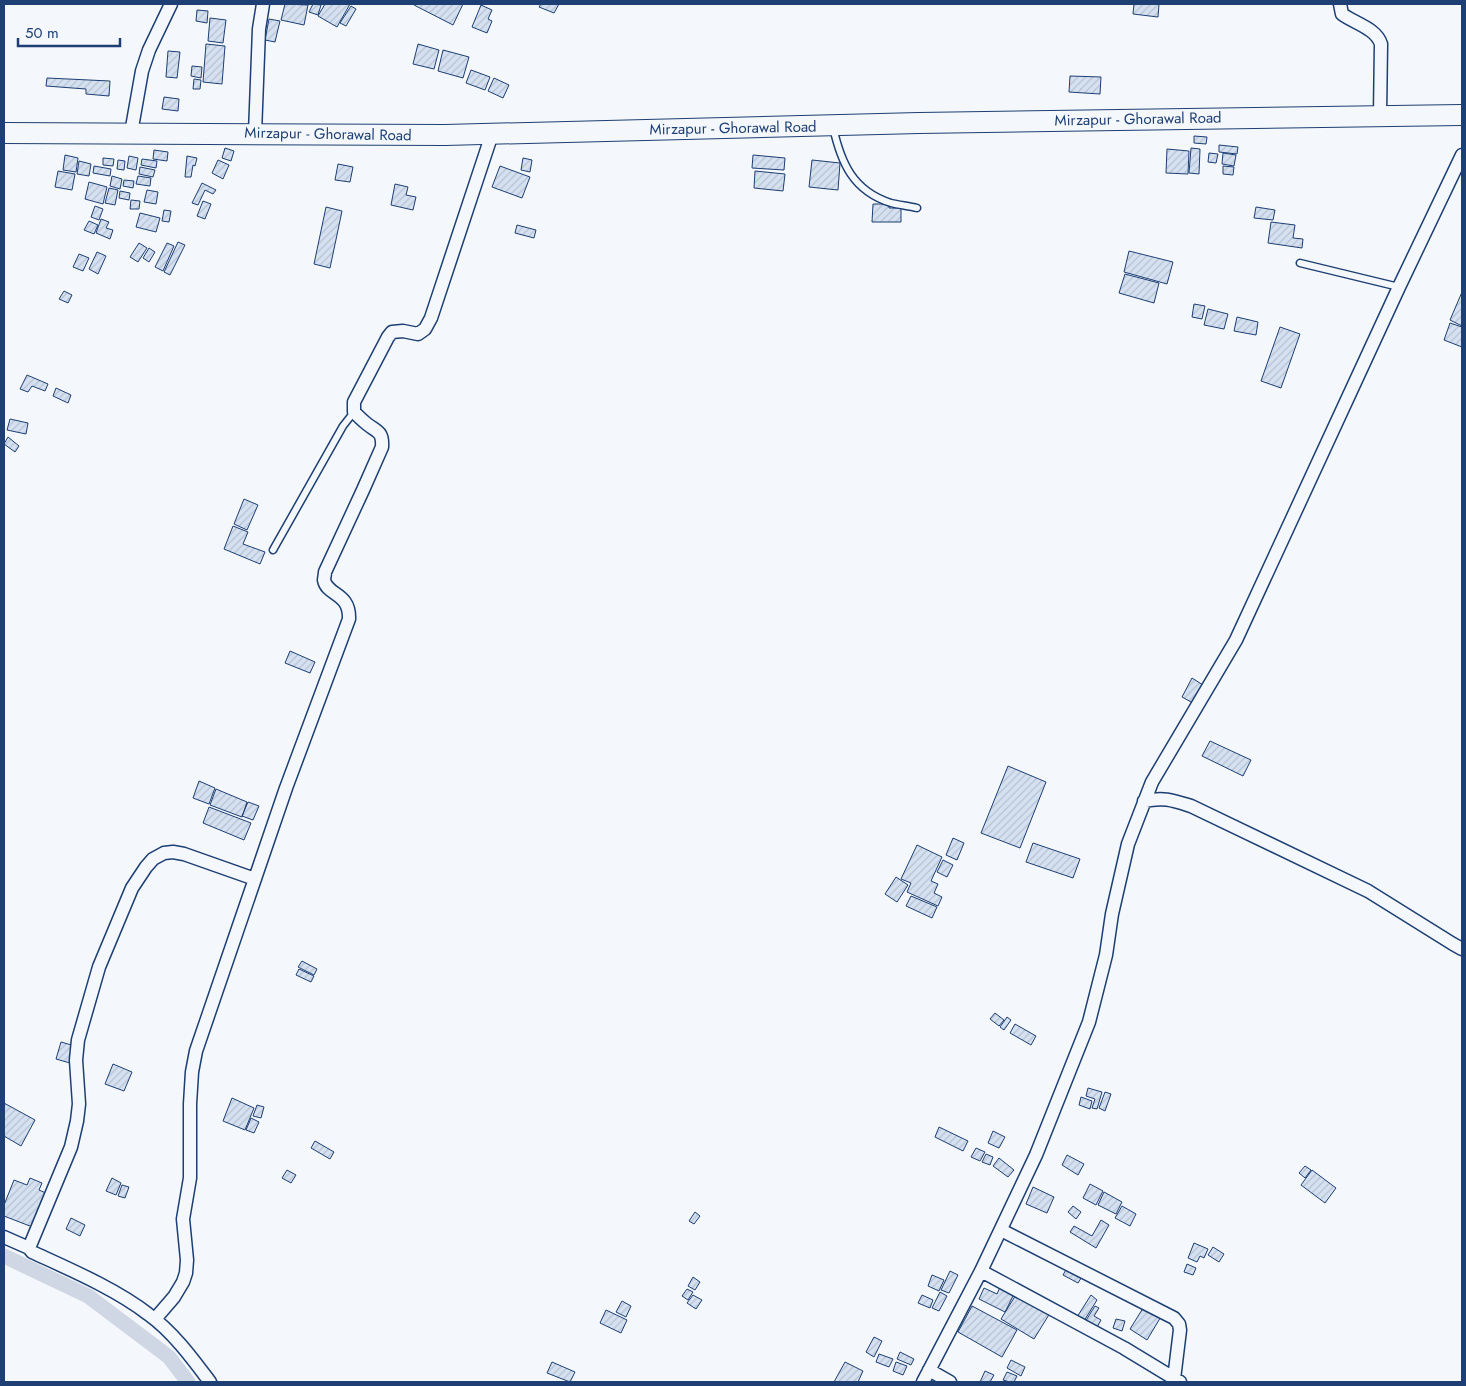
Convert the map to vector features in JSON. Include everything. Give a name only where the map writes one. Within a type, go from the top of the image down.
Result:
[{"type":"main road","name":"Mirzapur - Ghorawal Road","points":[[4,133],[434,135],[939,122],[1462,115]]},
{"type":"street","points":[[131,133],[142,71],[149,50],[171,4]]},
{"type":"street","points":[[255,133],[259,29],[263,4]]},
{"type":"street","points":[[1340,4],[1342,14],[1368,29],[1380,40],[1380,116]]},
{"type":"street","points":[[155,1320],[174,1297],[186,1273],[187,1260],[183,1220],[190,1178],[189,1128],[192,1072],[196,1051],[286,788],[350,619],[350,609],[347,604],[327,587],[324,581],[325,572],[364,490],[382,446],[382,436],[378,431],[366,424],[354,412],[354,402],[392,332],[403,331],[418,334],[425,329],[492,134]]},
{"type":"street","points":[[923,1382],[981,1271],[1036,1155],[1088,1022],[1102,970],[1112,914],[1128,844],[1152,782],[1236,640],[1462,155]]},
{"type":"street","points":[[1144,801],[1159,798],[1174,800],[1191,806],[1368,891],[1462,949]]},
{"type":"street","points":[[29,1248],[71,1147],[77,1121],[76,1060],[78,1040],[99,967],[132,888],[153,859],[164,853],[173,852],[184,854],[255,879]]},
{"type":"street","points":[[981,1271],[1124,1348],[1177,1380],[1180,1330],[1179,1324],[1174,1318],[1001,1230]]},
{"type":"street","points":[[4,1237],[29,1248],[32,1252],[116,1294],[147,1313],[168,1331],[207,1378],[221,1382]]},
{"type":"street","points":[[929,1370],[950,1382]]},
{"type":"lane","points":[[833,126],[838,149],[853,178],[863,189],[891,203],[918,208]]},
{"type":"lane","points":[[1300,263],[1399,287]]},
{"type":"lane","points":[[274,550],[343,426],[354,412]]},
{"type":"building","points":[[285,4],[308,5],[304,25],[281,20]]},
{"type":"building","points":[[313,4],[321,5],[318,15],[309,12]]},
{"type":"building","points":[[325,4],[350,4],[337,27],[318,16]]},
{"type":"building","points":[[415,4],[463,4],[453,25]]},
{"type":"building","points":[[541,4],[559,4],[554,13],[539,7]]},
{"type":"building","points":[[1134,4],[1159,4],[1158,17],[1133,14]]},
{"type":"building","points":[[481,5],[492,10],[488,19],[492,21],[487,33],[472,27]]},
{"type":"building","points":[[351,6],[356,9],[346,26],[340,23]]},
{"type":"building","points":[[197,10],[208,11],[207,23],[196,21]]},
{"type":"building","points":[[210,18],[226,20],[223,43],[208,41]]},
{"type":"building","points":[[269,19],[280,21],[275,42],[265,40]]},
{"type":"building","points":[[206,44],[225,46],[222,84],[203,82]]},
{"type":"building","points":[[418,44],[439,50],[434,69],[413,64]]},
{"type":"building","points":[[443,50],[469,57],[463,78],[438,71]]},
{"type":"building","points":[[168,51],[180,52],[177,78],[166,77]]},
{"type":"building","points":[[192,66],[202,67],[201,78],[191,76]]},
{"type":"building","points":[[471,70],[490,77],[485,90],[466,83]]},
{"type":"building","points":[[1070,76],[1101,77],[1100,94],[1069,92]]},
{"type":"building","points":[[47,78],[110,81],[109,96],[86,94],[86,89],[46,86]]},
{"type":"building","points":[[494,78],[509,85],[503,98],[488,91]]},
{"type":"building","points":[[194,79],[201,80],[200,89],[193,89]]},
{"type":"building","points":[[164,97],[179,99],[178,111],[162,109]]},
{"type":"building","points":[[1194,136],[1207,137],[1206,144],[1194,143]]},
{"type":"building","points":[[1219,145],[1238,147],[1237,154],[1219,152]]},
{"type":"building","points":[[225,148],[234,151],[231,161],[222,158]]},
{"type":"building","points":[[1191,148],[1200,149],[1199,174],[1189,173]]},
{"type":"building","points":[[1167,149],[1189,151],[1188,174],[1166,173]]},
{"type":"building","points":[[154,150],[168,152],[167,161],[153,159]]},
{"type":"building","points":[[1209,153],[1218,154],[1216,163],[1208,162]]},
{"type":"building","points":[[1223,153],[1236,155],[1234,166],[1222,164]]},
{"type":"building","points":[[65,155],[78,158],[76,172],[63,170]]},
{"type":"building","points":[[753,155],[785,158],[784,170],[752,168]]},
{"type":"building","points":[[129,156],[138,158],[136,170],[127,168]]},
{"type":"building","points":[[187,156],[197,158],[195,166],[193,165],[191,177],[185,177]]},
{"type":"building","points":[[103,158],[114,159],[113,166],[103,165]]},
{"type":"building","points":[[523,158],[532,160],[530,172],[521,170]]},
{"type":"building","points":[[142,159],[157,161],[156,168],[141,165]]},
{"type":"building","points":[[118,160],[125,161],[124,170],[117,169]]},
{"type":"building","points":[[218,160],[229,165],[223,179],[212,173]]},
{"type":"building","points":[[812,160],[840,163],[838,190],[809,187]]},
{"type":"building","points":[[79,161],[91,164],[89,176],[77,174]]},
{"type":"building","points":[[338,164],[353,167],[350,182],[335,180]]},
{"type":"building","points":[[94,166],[111,169],[110,176],[93,173]]},
{"type":"building","points":[[500,166],[530,177],[522,198],[492,187]]},
{"type":"building","points":[[1223,166],[1234,167],[1233,175],[1223,174]]},
{"type":"building","points":[[140,167],[155,170],[153,177],[139,174]]},
{"type":"building","points":[[58,171],[75,174],[72,190],[55,187]]},
{"type":"building","points":[[755,171],[785,174],[783,191],[754,188]]},
{"type":"building","points":[[112,176],[122,179],[120,189],[110,186]]},
{"type":"building","points":[[138,176],[151,178],[150,186],[136,184]]},
{"type":"building","points":[[124,180],[134,181],[133,188],[123,186]]},
{"type":"building","points":[[89,182],[107,187],[103,204],[85,199]]},
{"type":"building","points":[[202,183],[216,190],[213,194],[205,190],[198,205],[192,203]]},
{"type":"building","points":[[395,184],[408,187],[406,195],[416,197],[413,210],[391,205]]},
{"type":"building","points":[[109,188],[118,190],[115,205],[105,203]]},
{"type":"building","points":[[147,190],[158,192],[156,204],[144,202]]},
{"type":"building","points":[[120,191],[130,193],[129,200],[119,198]]},
{"type":"building","points":[[131,200],[140,201],[139,209],[130,209]]},
{"type":"building","points":[[203,201],[211,204],[205,219],[197,216]]},
{"type":"building","points":[[873,204],[889,204],[889,208],[901,208],[901,222],[872,222]]},
{"type":"building","points":[[95,206],[103,209],[99,220],[91,217]]},
{"type":"building","points":[[326,207],[342,211],[330,268],[314,264]]},
{"type":"building","points":[[1256,207],[1275,210],[1273,220],[1254,218]]},
{"type":"building","points":[[164,210],[171,211],[169,222],[162,221]]},
{"type":"building","points":[[140,213],[160,218],[156,232],[136,227]]},
{"type":"building","points":[[101,219],[109,222],[106,228],[113,230],[110,239],[96,233]]},
{"type":"building","points":[[89,221],[98,225],[94,234],[84,230]]},
{"type":"building","points":[[1271,222],[1295,225],[1293,238],[1303,239],[1302,248],[1268,243]]},
{"type":"building","points":[[517,225],[536,230],[534,238],[515,233]]},
{"type":"building","points":[[178,242],[185,245],[170,275],[164,272]]},
{"type":"building","points":[[139,243],[147,248],[138,262],[130,257]]},
{"type":"building","points":[[167,243],[174,246],[163,271],[155,267]]},
{"type":"building","points":[[149,248],[155,252],[149,262],[143,258]]},
{"type":"building","points":[[1129,251],[1173,262],[1167,284],[1124,272]]},
{"type":"building","points":[[97,252],[106,256],[98,274],[89,269]]},
{"type":"building","points":[[79,254],[89,258],[83,271],[73,267]]},
{"type":"building","points":[[1125,274],[1159,283],[1154,303],[1119,293]]},
{"type":"building","points":[[64,291],[72,295],[68,303],[59,299]]},
{"type":"building","points":[[1462,292],[1462,326],[1450,320]]},
{"type":"building","points":[[1194,304],[1205,306],[1202,319],[1192,317]]},
{"type":"building","points":[[1208,309],[1228,314],[1224,329],[1204,325]]},
{"type":"building","points":[[1237,317],[1258,322],[1256,335],[1234,331]]},
{"type":"building","points":[[1450,323],[1462,327],[1462,347],[1444,340]]},
{"type":"building","points":[[1280,327],[1300,334],[1281,388],[1261,381]]},
{"type":"building","points":[[27,375],[48,384],[45,391],[32,386],[28,392],[20,389]]},
{"type":"building","points":[[56,388],[71,395],[68,403],[53,396]]},
{"type":"building","points":[[10,419],[28,423],[26,434],[7,430]]},
{"type":"building","points":[[8,437],[19,446],[15,452],[4,444]]},
{"type":"building","points":[[244,499],[258,505],[247,530],[234,524]]},
{"type":"building","points":[[233,526],[248,532],[243,544],[265,552],[260,564],[224,549]]},
{"type":"building","points":[[290,651],[315,662],[310,673],[285,663]]},
{"type":"building","points":[[1192,678],[1203,685],[1193,703],[1182,697]]},
{"type":"building","points":[[1210,741],[1251,760],[1243,776],[1202,756]]},
{"type":"building","points":[[1008,766],[1046,782],[1020,848],[981,833]]},
{"type":"building","points":[[199,781],[215,788],[209,804],[193,798]]},
{"type":"building","points":[[216,789],[247,802],[242,817],[210,805]]},
{"type":"building","points":[[248,802],[259,806],[253,820],[242,816]]},
{"type":"building","points":[[209,807],[251,823],[244,840],[203,823]]},
{"type":"building","points":[[953,838],[964,843],[957,860],[946,855]]},
{"type":"building","points":[[1033,843],[1080,859],[1073,878],[1026,862]]},
{"type":"building","points":[[917,845],[942,857],[931,881],[938,884],[934,893],[942,897],[938,906],[907,892],[911,883],[901,879]]},
{"type":"building","points":[[943,860],[953,865],[947,877],[937,872]]},
{"type":"building","points":[[896,877],[908,885],[897,902],[885,894]]},
{"type":"building","points":[[911,896],[937,907],[932,918],[906,906]]},
{"type":"building","points":[[302,961],[317,969],[314,975],[298,967]]},
{"type":"building","points":[[299,969],[314,976],[311,982],[296,975]]},
{"type":"building","points":[[995,1013],[1004,1020],[999,1026],[990,1019]]},
{"type":"building","points":[[1007,1017],[1011,1020],[1004,1030],[1000,1027]]},
{"type":"building","points":[[1015,1024],[1036,1036],[1031,1045],[1010,1033]]},
{"type":"building","points":[[61,1042],[75,1046],[70,1063],[56,1059]]},
{"type":"building","points":[[113,1064],[132,1072],[124,1091],[105,1084]]},
{"type":"building","points":[[1088,1088],[1102,1092],[1097,1109],[1092,1108],[1095,1099],[1086,1096]]},
{"type":"building","points":[[1105,1092],[1111,1094],[1105,1111],[1099,1108]]},
{"type":"building","points":[[1081,1097],[1092,1101],[1090,1109],[1079,1105]]},
{"type":"building","points":[[232,1098],[254,1108],[245,1130],[223,1121]]},
{"type":"building","points":[[4,1103],[35,1120],[21,1146],[4,1136]]},
{"type":"building","points":[[257,1105],[264,1107],[261,1118],[253,1116]]},
{"type":"building","points":[[251,1118],[259,1122],[254,1133],[246,1130]]},
{"type":"building","points":[[939,1127],[968,1141],[963,1151],[935,1137]]},
{"type":"building","points":[[993,1131],[1005,1137],[999,1148],[988,1143]]},
{"type":"building","points":[[315,1141],[334,1152],[330,1159],[311,1148]]},
{"type":"building","points":[[976,1148],[985,1152],[980,1161],[971,1157]]},
{"type":"building","points":[[986,1154],[993,1157],[990,1165],[982,1162]]},
{"type":"building","points":[[1067,1155],[1084,1164],[1078,1175],[1062,1165]]},
{"type":"building","points":[[999,1158],[1014,1170],[1008,1177],[993,1166]]},
{"type":"building","points":[[1305,1166],[1311,1170],[1305,1178],[1299,1173]]},
{"type":"building","points":[[287,1170],[296,1175],[291,1183],[282,1178]]},
{"type":"building","points":[[1312,1170],[1336,1188],[1325,1203],[1301,1185]]},
{"type":"building","points":[[30,1178],[42,1183],[39,1190],[48,1194],[35,1228],[4,1216],[4,1205],[14,1180],[27,1185]]},
{"type":"building","points":[[112,1178],[121,1183],[116,1195],[106,1191]]},
{"type":"building","points":[[1090,1184],[1103,1191],[1096,1205],[1083,1198]]},
{"type":"building","points":[[122,1185],[129,1187],[125,1198],[118,1196]]},
{"type":"building","points":[[1033,1187],[1054,1197],[1047,1213],[1026,1204]]},
{"type":"building","points":[[1104,1192],[1122,1202],[1116,1214],[1098,1205]]},
{"type":"building","points":[[1073,1206],[1081,1212],[1076,1219],[1068,1212]]},
{"type":"building","points":[[1122,1206],[1136,1214],[1130,1226],[1115,1218]]},
{"type":"building","points":[[695,1212],[700,1216],[694,1224],[689,1221]]},
{"type":"building","points":[[71,1218],[85,1225],[80,1236],[66,1229]]},
{"type":"building","points":[[1101,1220],[1109,1225],[1096,1248],[1070,1232],[1074,1226],[1092,1236]]},
{"type":"building","points":[[1194,1243],[1208,1249],[1204,1258],[1200,1256],[1197,1262],[1188,1258]]},
{"type":"building","points":[[1213,1247],[1224,1254],[1219,1262],[1208,1255]]},
{"type":"building","points":[[1187,1264],[1196,1268],[1193,1275],[1184,1272]]},
{"type":"building","points":[[1068,1266],[1083,1275],[1078,1283],[1063,1275]]},
{"type":"building","points":[[950,1271],[958,1275],[949,1293],[941,1290]]},
{"type":"building","points":[[932,1275],[944,1280],[939,1291],[928,1286]]},
{"type":"building","points":[[693,1277],[700,1282],[695,1290],[688,1286]]},
{"type":"building","points":[[1001,1285],[1015,1292],[1005,1312],[979,1299],[984,1288],[997,1294]]},
{"type":"building","points":[[687,1289],[693,1292],[688,1300],[682,1296]]},
{"type":"building","points":[[940,1292],[947,1296],[939,1311],[932,1308]]},
{"type":"building","points":[[1017,1293],[1050,1313],[1034,1339],[1001,1319]]},
{"type":"building","points":[[693,1295],[702,1300],[696,1309],[687,1303]]},
{"type":"building","points":[[922,1295],[933,1300],[930,1308],[918,1303]]},
{"type":"building","points":[[1091,1295],[1097,1300],[1084,1321],[1077,1317]]},
{"type":"building","points":[[622,1301],[631,1306],[626,1317],[616,1312]]},
{"type":"building","points":[[1145,1305],[1162,1315],[1147,1340],[1130,1329]]},
{"type":"building","points":[[972,1306],[1017,1330],[1002,1357],[958,1332]]},
{"type":"building","points":[[1095,1306],[1099,1308],[1094,1316],[1101,1320],[1096,1329],[1085,1322]]},
{"type":"building","points":[[606,1310],[627,1320],[621,1333],[600,1323]]},
{"type":"building","points":[[1116,1319],[1125,1321],[1122,1331],[1113,1328]]},
{"type":"building","points":[[874,1337],[882,1341],[874,1357],[866,1352]]},
{"type":"building","points":[[900,1352],[914,1359],[911,1365],[897,1359]]},
{"type":"building","points":[[879,1354],[893,1359],[889,1367],[876,1362]]},
{"type":"building","points":[[1011,1360],[1025,1367],[1021,1376],[1007,1368]]},
{"type":"building","points":[[552,1362],[575,1372],[570,1382],[547,1373]]},
{"type":"building","points":[[845,1362],[863,1371],[858,1382],[834,1382]]},
{"type":"building","points":[[896,1362],[907,1366],[903,1375],[893,1371]]},
{"type":"building","points":[[985,1371],[994,1375],[990,1382],[980,1382]]},
{"type":"building","points":[[1007,1372],[1017,1376],[1014,1382],[1003,1380]]},
{"type":"waterway","points":[[4,1256],[88,1296],[169,1357],[188,1382]]}]
